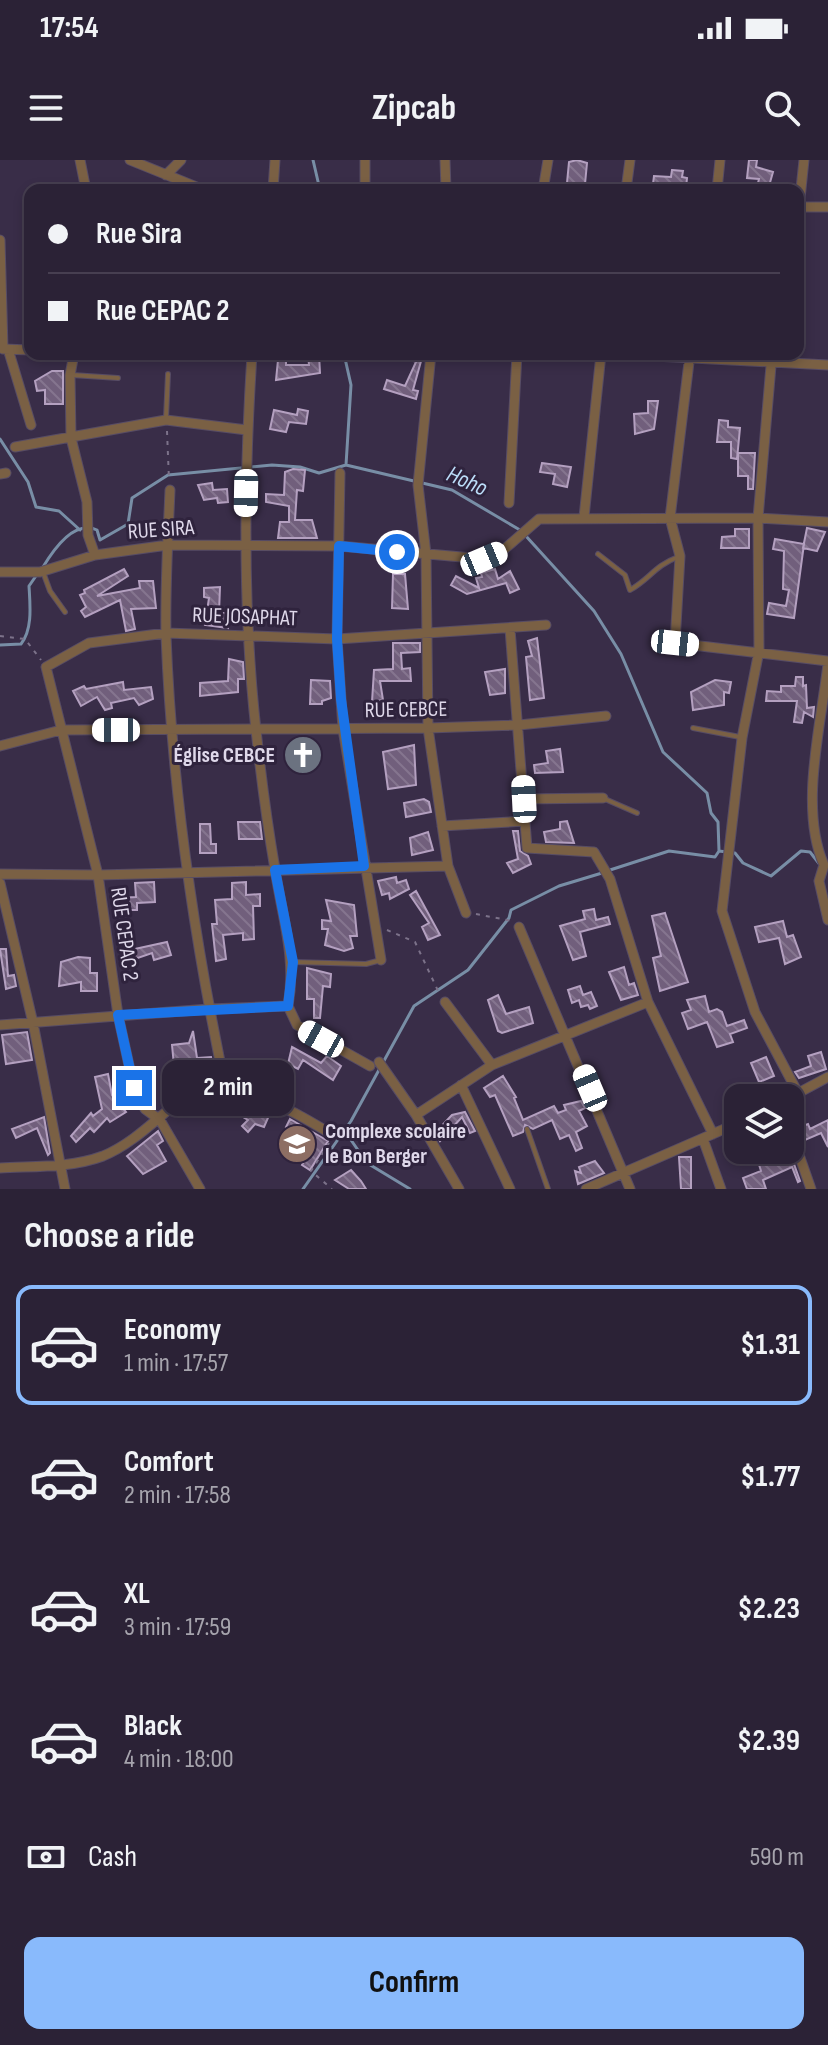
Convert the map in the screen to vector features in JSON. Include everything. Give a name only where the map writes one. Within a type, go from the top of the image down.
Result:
[{"type":"street","points":[[80,160],[85,184]]},
{"type":"street","points":[[130,160],[189,184]]},
{"type":"street","points":[[166,175],[181,160]]},
{"type":"street","points":[[273,184],[275,160]]},
{"type":"street","points":[[365,160],[365,184]]},
{"type":"street","points":[[445,160],[446,184]]},
{"type":"street","points":[[544,184],[548,160]]},
{"type":"street","points":[[627,184],[630,160]]},
{"type":"street","points":[[718,184],[720,160]]},
{"type":"street","points":[[801,184],[804,160]]},
{"type":"street","points":[[804,207],[828,207]]},
{"type":"street","points":[[0,240],[3,349],[24,350]]},
{"type":"street","points":[[8,349],[31,425]]},
{"type":"street","points":[[73,360],[70,375],[71,438],[88,514],[88,535],[95,555]]},
{"type":"street","points":[[252,360],[245,545],[249,633],[256,730],[275,870],[293,962],[288,1006],[297,1025],[378,1065],[416,1115],[459,1189]]},
{"type":"street","points":[[430,360],[418,482],[426,554],[428,728],[448,866],[466,913]]},
{"type":"street","points":[[509,503],[517,360]]},
{"type":"street","points":[[600,360],[584,517],[758,518],[828,522]]},
{"type":"street","points":[[689,360],[670,518],[680,556],[675,643],[759,651],[828,662],[811,817],[815,846],[824,865],[819,881],[828,920]]},
{"type":"street","points":[[771,360],[758,518],[759,651],[742,738],[722,911],[755,1012],[789,1084]]},
{"type":"street","points":[[780,360],[828,365]]},
{"type":"street","points":[[15,447],[166,420],[247,430]]},
{"type":"street","points":[[340,473],[337,639],[343,729],[381,960]]},
{"type":"street","points":[[170,490],[166,633],[172,729],[209,1009],[227,1095]]},
{"type":"street","name":"RUE SIRA","points":[[0,572],[39,572],[95,555],[168,545],[339,546],[484,559],[501,552],[539,519],[584,517]]},
{"type":"street","name":"RUE JOSAPHAT","points":[[46,667],[89,643],[166,633],[249,633],[337,639],[546,625]]},
{"type":"street","points":[[510,629],[527,848],[594,852],[610,879],[648,1002],[713,1134]]},
{"type":"street","name":"RUE CEPAC 2","points":[[46,667],[98,875],[118,1015],[134,1088],[145,1109],[160,1120],[200,1189]]},
{"type":"street","name":"RUE CEBCE","points":[[0,746],[61,730],[428,728],[519,725],[606,716]]},
{"type":"street","points":[[524,799],[603,798]]},
{"type":"street","points":[[442,826],[525,821]]},
{"type":"street","points":[[0,874],[98,875],[189,870],[448,866]]},
{"type":"street","points":[[0,883],[33,1023],[65,1189]]},
{"type":"street","points":[[519,927],[567,1033],[630,1189]]},
{"type":"street","points":[[445,1002],[492,1065]]},
{"type":"street","points":[[416,1115],[492,1065],[648,1002]]},
{"type":"street","points":[[0,1025],[288,1006]]},
{"type":"street","points":[[804,1090],[828,1077]]},
{"type":"street","points":[[461,1085],[510,1189]]},
{"type":"street","points":[[0,1168],[61,1165],[116,1150],[160,1120],[175,1104],[189,1099],[227,1095],[253,1096],[289,1109],[333,1135]]},
{"type":"street","points":[[586,1189],[724,1129]]},
{"type":"street","points":[[703,1139],[721,1189]]},
{"type":"street","points":[[802,1164],[811,1189]]},
{"type":"lane","points":[[166,420],[168,374]]},
{"type":"lane","points":[[70,375],[118,378]]},
{"type":"lane","points":[[598,554],[625,575],[630,590],[647,580],[658,565],[680,556]]},
{"type":"lane","points":[[39,572],[65,612]]},
{"type":"lane","points":[[693,728],[742,738]]},
{"type":"lane","points":[[603,798],[637,813]]},
{"type":"lane","points":[[293,962],[366,964],[381,960]]},
{"type":"lane","points":[[527,1129],[548,1189]]},
{"type":"path","points":[[166,420],[170,490]]},
{"type":"path","points":[[0,636],[25,639],[46,667]]},
{"type":"path","points":[[466,913],[509,918],[519,927]]},
{"type":"path","points":[[374,925],[415,942],[445,1002]]},
{"type":"path","points":[[332,1189],[311,1171],[333,1135]]},
{"type":"building","points":[[577,160],[587,163],[585,184],[567,183],[569,162]]},
{"type":"building","points":[[749,160],[757,160],[756,167],[773,172],[770,184],[747,178]]},
{"type":"building","points":[[672,170],[683,171],[682,177],[687,178],[686,184],[653,184],[654,176],[671,177]]},
{"type":"building","points":[[278,360],[286,360],[286,365],[309,365],[309,360],[319,360],[320,373],[276,380]]},
{"type":"building","points":[[412,360],[421,360],[413,390],[418,391],[416,399],[384,389],[387,380],[405,386],[416,362]]},
{"type":"building","points":[[52,371],[63,371],[63,404],[45,404],[45,390],[37,391],[35,381]]},
{"type":"building","points":[[648,401],[658,401],[654,429],[635,434],[634,414],[648,413]]},
{"type":"building","points":[[298,409],[308,411],[306,424],[289,422],[286,432],[270,429],[274,410],[297,415]]},
{"type":"building","points":[[719,420],[728,421],[728,427],[740,428],[737,459],[731,458],[731,442],[717,442]]},
{"type":"building","points":[[738,453],[755,453],[753,489],[748,489],[748,476],[738,476]]},
{"type":"building","points":[[542,463],[571,467],[567,487],[553,484],[555,474],[540,472]]},
{"type":"building","points":[[305,470],[303,491],[297,490],[295,520],[312,520],[317,538],[278,538],[280,522],[289,522],[289,506],[266,502],[266,494],[284,495],[285,472]]},
{"type":"building","points":[[212,483],[213,490],[227,489],[228,502],[218,503],[217,498],[204,500],[198,485]]},
{"type":"building","points":[[807,528],[825,532],[817,551],[803,548]]},
{"type":"building","points":[[735,529],[749,529],[749,548],[721,548],[722,537],[735,536]]},
{"type":"building","points":[[775,539],[804,544],[794,618],[767,614],[769,603],[786,606],[789,590],[783,589],[784,551],[773,549]]},
{"type":"building","points":[[124,569],[128,576],[97,596],[140,588],[139,581],[153,581],[156,608],[131,609],[135,629],[126,631],[120,600],[85,617],[81,611],[86,607],[80,595]]},
{"type":"building","points":[[495,569],[498,579],[510,571],[519,589],[510,593],[506,583],[467,594],[451,585],[456,576],[479,588],[476,578]]},
{"type":"building","points":[[393,574],[405,574],[408,609],[392,608]]},
{"type":"building","points":[[220,587],[219,613],[228,613],[228,628],[205,625],[209,598],[204,597],[204,588]]},
{"type":"building","points":[[537,638],[544,698],[530,700],[526,657],[532,656],[528,641]]},
{"type":"building","points":[[393,643],[420,643],[420,652],[401,653],[402,669],[410,668],[411,681],[380,681],[383,700],[372,702],[374,670],[393,669]]},
{"type":"building","points":[[229,659],[243,662],[244,679],[238,679],[238,692],[200,696],[200,683],[228,681]]},
{"type":"building","points":[[505,669],[505,693],[490,695],[485,672]]},
{"type":"building","points":[[796,677],[803,677],[803,686],[806,685],[807,708],[814,707],[813,717],[804,712],[802,723],[794,722],[797,701],[766,701],[767,691],[781,692],[781,686],[795,686]]},
{"type":"building","points":[[311,680],[330,681],[331,698],[322,701],[322,704],[310,704]]},
{"type":"building","points":[[715,680],[731,682],[729,693],[724,692],[724,705],[693,710],[691,692]]},
{"type":"building","points":[[123,682],[124,690],[151,687],[153,699],[139,705],[134,698],[111,703],[112,708],[105,710],[97,697],[81,706],[73,691],[84,686],[86,689]]},
{"type":"building","name":"Église CEBCE","points":[[310,738],[313,770],[296,771],[293,740]]},
{"type":"building","points":[[414,745],[416,785],[388,789],[383,752]]},
{"type":"building","points":[[560,749],[563,772],[535,773],[534,765],[548,763],[546,751]]},
{"type":"building","points":[[424,799],[429,802],[431,812],[406,817],[404,803]]},
{"type":"building","points":[[567,821],[574,843],[546,842],[544,832],[560,829],[560,822]]},
{"type":"building","points":[[238,822],[260,822],[262,839],[239,839]]},
{"type":"building","points":[[200,824],[210,824],[211,844],[216,844],[216,853],[200,853]]},
{"type":"building","points":[[513,831],[518,831],[520,851],[528,856],[531,864],[513,873],[507,863],[518,859]]},
{"type":"building","points":[[428,832],[433,850],[412,855],[410,838]]},
{"type":"building","points":[[396,877],[397,883],[406,880],[409,889],[390,899],[389,893],[382,895],[378,881]]},
{"type":"building","points":[[154,882],[155,902],[137,903],[137,910],[119,910],[119,898],[136,897],[135,883]]},
{"type":"building","points":[[246,882],[246,895],[260,894],[260,906],[253,906],[254,939],[243,940],[243,933],[223,935],[226,959],[216,961],[212,924],[217,924],[215,900],[232,899],[232,883]]},
{"type":"building","points":[[416,891],[440,935],[428,940],[422,927],[429,923],[410,895]]},
{"type":"building","points":[[326,900],[354,905],[357,936],[350,936],[353,948],[344,951],[325,945],[328,929],[322,929],[322,920],[331,921]]},
{"type":"building","points":[[594,909],[596,920],[608,917],[610,924],[580,932],[586,956],[573,960],[560,926],[585,919],[583,911]]},
{"type":"building","points":[[665,913],[688,982],[660,991],[653,958],[661,956],[652,916]]},
{"type":"building","points":[[783,921],[787,937],[793,935],[801,957],[785,964],[779,938],[759,942],[755,927]]},
{"type":"building","points":[[167,942],[171,955],[154,960],[152,953],[132,960],[130,950]]},
{"type":"building","points":[[0,949],[6,949],[8,976],[14,975],[16,986],[6,989]]},
{"type":"building","points":[[78,957],[90,958],[90,973],[97,973],[97,991],[81,991],[81,982],[59,986],[61,962]]},
{"type":"building","points":[[624,967],[629,985],[634,983],[638,995],[621,1000],[609,972]]},
{"type":"building","points":[[307,968],[331,974],[330,987],[323,986],[320,1018],[314,1018],[314,999],[307,999]]},
{"type":"building","points":[[580,986],[583,995],[591,992],[597,1006],[590,1009],[588,1005],[581,1007],[579,1000],[572,1003],[568,990]]},
{"type":"building","points":[[498,995],[506,1014],[529,1007],[533,1023],[502,1033],[498,1031],[488,1000]]},
{"type":"building","points":[[705,996],[709,1012],[717,1009],[722,1012],[727,1026],[744,1020],[747,1028],[730,1034],[733,1042],[717,1047],[707,1022],[688,1029],[682,1013],[691,1010],[687,1000]]},
{"type":"building","points":[[193,1031],[197,1058],[211,1057],[217,1089],[188,1092],[168,1099],[167,1088],[176,1087],[172,1045],[189,1043]]},
{"type":"building","points":[[27,1032],[32,1060],[6,1064],[2,1035]]},
{"type":"building","points":[[292,1047],[321,1063],[327,1056],[341,1066],[333,1080],[303,1060],[298,1069],[288,1064]]},
{"type":"building","points":[[821,1052],[826,1069],[799,1078],[795,1072],[811,1066],[808,1056]]},
{"type":"building","points":[[766,1057],[774,1076],[759,1082],[751,1063]]},
{"type":"building","points":[[108,1074],[112,1095],[126,1112],[110,1122],[107,1118],[94,1132],[90,1128],[76,1142],[71,1136],[91,1113],[93,1116],[102,1109],[95,1077]]},
{"type":"building","points":[[503,1076],[516,1097],[523,1120],[554,1106],[558,1113],[566,1110],[564,1105],[581,1101],[585,1108],[579,1111],[587,1126],[576,1132],[582,1148],[576,1151],[569,1135],[560,1139],[552,1120],[533,1129],[525,1125],[523,1132],[513,1136],[495,1095],[490,1097],[484,1088]]},
{"type":"building","points":[[253,1106],[271,1111],[264,1127],[255,1124],[248,1132],[242,1126],[248,1120],[241,1116],[245,1109],[252,1113]]},
{"type":"building","points":[[465,1112],[475,1131],[470,1133],[462,1117],[440,1141],[435,1133],[452,1115]]},
{"type":"building","points":[[44,1117],[48,1155],[37,1128],[16,1138],[12,1129]]},
{"type":"building","points":[[290,1119],[328,1141],[310,1170],[302,1165],[314,1144],[286,1127]]},
{"type":"building","points":[[828,1120],[828,1147],[821,1133],[805,1140],[804,1126],[808,1124],[810,1129]]},
{"type":"building","points":[[158,1131],[163,1141],[157,1145],[166,1161],[143,1174],[127,1156]]},
{"type":"building","points":[[679,1157],[691,1157],[691,1189],[681,1189]]},
{"type":"building","points":[[595,1161],[604,1173],[578,1184],[575,1171],[581,1173],[579,1167]]},
{"type":"building","points":[[759,1164],[794,1164],[800,1181],[792,1167],[763,1180],[766,1189],[747,1189],[743,1178],[761,1171]]},
{"type":"building","points":[[351,1170],[366,1189],[349,1189],[335,1180]]},
{"type":"waterway","points":[[313,160],[319,184]]},
{"type":"waterway","points":[[345,360],[351,385],[346,465]]},
{"type":"waterway","points":[[0,439],[28,482],[36,507],[59,511],[80,530]]},
{"type":"waterway","name":"Hoho","points":[[43,567],[72,533],[88,528],[97,530],[100,540],[128,524],[132,498],[168,475],[272,465],[300,467],[319,473],[346,465],[452,490],[520,530]]},
{"type":"waterway","name":"Hoho","points":[[525,535],[594,611],[621,654],[663,752],[707,793],[711,813],[718,822],[719,851]]},
{"type":"waterway","name":"Hoho","points":[[0,645],[21,644],[25,638],[30,616],[29,586],[38,573]]},
{"type":"waterway","points":[[610,870],[669,851],[715,857],[719,851]]},
{"type":"waterway","name":"Hoho","points":[[719,851],[735,853],[743,863],[771,876],[801,851],[810,852],[821,866]]},
{"type":"waterway","points":[[303,1189],[351,1121],[414,1006],[468,970],[509,918],[511,910],[559,886],[602,873]]},
{"type":"waterway","points":[[344,1130],[367,1163],[410,1189]]},
{"type":"place","name":"Église CEBCE","points":[[303,755]]},
{"type":"place","name":"Complexe scolaire le Bon Berger","points":[[297,1144]]},
{"type":"route","points":[[134,1088],[118,1015],[288,1006],[293,962],[275,870],[364,866],[343,729],[337,639],[339,546],[397,552]]}]
